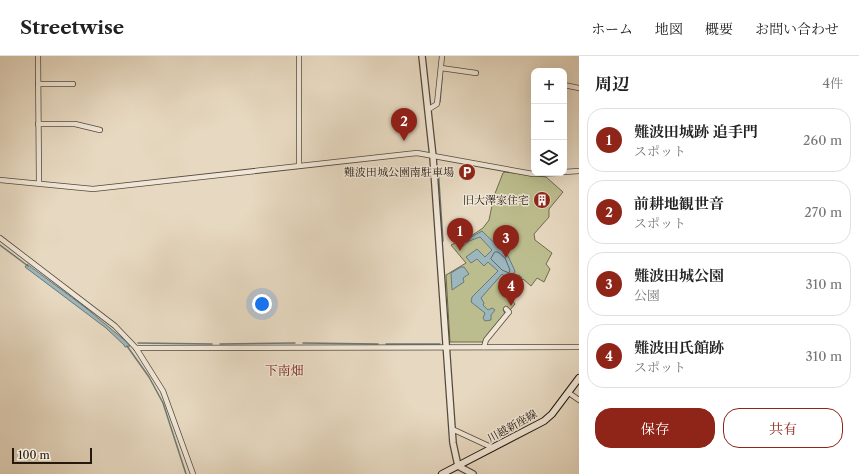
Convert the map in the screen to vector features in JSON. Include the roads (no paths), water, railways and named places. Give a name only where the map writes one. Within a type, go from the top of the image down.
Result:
[{"type":"main road","name":"川越新座線","points":[[442,474],[544,420],[569,393],[579,378]]},
{"type":"street","points":[[38,56],[39,183]]},
{"type":"street","points":[[299,56],[299,165]]},
{"type":"street","points":[[422,56],[433,157],[455,457],[458,466],[473,474]]},
{"type":"street","points":[[428,109],[437,104],[442,56]]},
{"type":"street","points":[[441,68],[476,73]]},
{"type":"street","points":[[38,84],[73,84]]},
{"type":"street","points":[[567,86],[579,88]]},
{"type":"street","points":[[38,124],[75,124],[100,130]]},
{"type":"street","points":[[0,180],[93,189],[417,153],[531,174]]},
{"type":"street","points":[[567,172],[579,171]]},
{"type":"street","points":[[0,238],[115,326],[136,348],[163,391],[192,474]]},
{"type":"street","points":[[484,346],[493,331],[509,312],[506,309]]},
{"type":"street","points":[[136,348],[484,346],[579,347]]},
{"type":"street","points":[[569,393],[579,400]]},
{"type":"street","points":[[452,429],[493,448]]},
{"type":"water","points":[[482,231],[508,256],[515,271],[513,275],[514,278],[519,275],[522,278],[516,283],[516,286],[502,274],[481,298],[484,303],[483,305],[488,310],[492,308],[495,310],[491,315],[491,320],[485,321],[483,318],[485,313],[471,302],[472,297],[498,271],[488,262],[484,266],[477,259],[471,263],[466,257],[477,249],[485,257],[492,250],[480,237],[469,241],[462,247],[459,244]]},
{"type":"water","points":[[27,264],[86,308],[130,346],[125,347],[106,328],[25,267]]},
{"type":"water","points":[[461,267],[464,267],[469,274],[463,278],[464,282],[452,290],[451,273]]},
{"type":"waterway","points":[[440,102],[442,78]]},
{"type":"waterway","points":[[438,167],[443,241]]},
{"type":"waterway","points":[[0,245],[28,266]]},
{"type":"waterway","points":[[138,343],[212,344]]},
{"type":"waterway","points":[[220,344],[295,343]]},
{"type":"waterway","points":[[303,343],[378,344]]},
{"type":"waterway","points":[[386,344],[440,344]]},
{"type":"waterway","points":[[127,346],[149,377],[163,403],[186,474]]},
{"type":"place","name":"前耕地観世音","points":[[404,141]]},
{"type":"place","name":"難波田城公園南駐車場","points":[[467,172]]},
{"type":"place","name":"旧大澤家住宅","points":[[542,200]]},
{"type":"place","name":"難波田城跡 追手門","points":[[460,251]]},
{"type":"place","name":"難波田城公園","points":[[506,258]]},
{"type":"place","name":"難波田氏館跡","points":[[511,306]]},
{"type":"district","name":"下南畑","points":[[284,370]]}]
